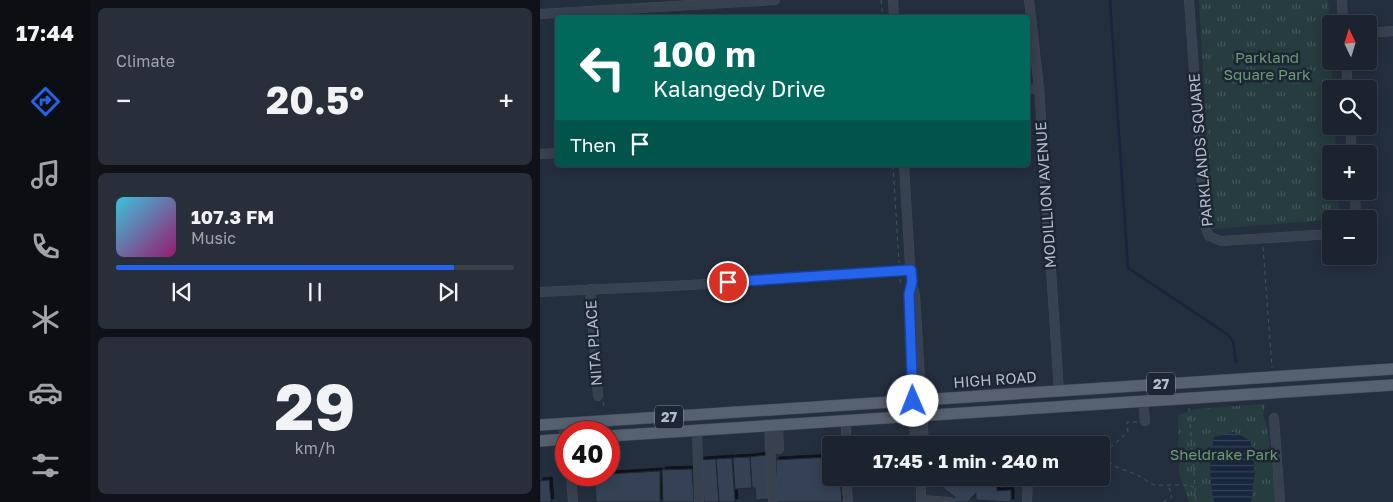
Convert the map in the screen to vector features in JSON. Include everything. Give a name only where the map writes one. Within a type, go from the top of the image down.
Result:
[{"type":"main road","name":"HIGH ROAD","points":[[620,422],[918,400],[1393,369]]},
{"type":"main road","name":"HIGH ROAD","points":[[620,435],[1393,385]]},
{"type":"main road","name":"HIGH ROAD","points":[[540,425],[555,425]]},
{"type":"main road","points":[[540,440],[555,439]]},
{"type":"street","points":[[540,14],[775,0]]},
{"type":"street","points":[[893,0],[894,15]]},
{"type":"street","name":"MODILLION AVENUE","points":[[1030,0],[1039,88],[1059,391]]},
{"type":"street","name":"PARKLANDS SQUARE","points":[[1190,0],[1205,226],[1210,236],[1221,241],[1322,235]]},
{"type":"street","points":[[1342,0],[1343,15]]},
{"type":"street","points":[[1378,32],[1393,31]]},
{"type":"street","points":[[1030,89],[1039,88]]},
{"type":"street","points":[[540,154],[555,153]]},
{"type":"street","points":[[904,167],[912,282],[909,294],[918,400],[916,436]]},
{"type":"street","points":[[540,292],[911,270]]},
{"type":"street","name":"NITA PLACE","points":[[590,289],[598,396]]},
{"type":"street","points":[[1143,402],[1145,421]]},
{"type":"street","points":[[918,416],[922,436]]},
{"type":"street","points":[[1274,418],[1280,502]]},
{"type":"street","points":[[846,421],[846,436]]},
{"type":"street","points":[[773,425],[779,449]]},
{"type":"street","points":[[773,425],[773,502]]},
{"type":"street","points":[[697,430],[700,502]]},
{"type":"street","points":[[572,486],[573,502]]},
{"type":"street","points":[[847,486],[848,502]]},
{"type":"street","points":[[921,486],[921,501],[950,502]]},
{"type":"street","points":[[1027,502],[1028,486]]},
{"type":"path","points":[[881,0],[882,15]]},
{"type":"path","points":[[893,167],[899,263]]},
{"type":"path","points":[[1263,239],[1273,377]]},
{"type":"path","points":[[598,396],[605,405],[606,412],[600,412]]},
{"type":"path","points":[[1189,408],[1196,502]]},
{"type":"path","points":[[1110,447],[1128,432],[1127,422],[1145,421]]},
{"type":"path","points":[[1110,462],[1113,466],[1140,476],[1154,485],[1168,483],[1194,487]]},
{"type":"path","points":[[1163,502],[1172,497],[1168,483]]},
{"type":"green space","name":"Parkland Square Park","points":[[1199,0],[1328,0],[1329,15],[1322,15],[1322,70],[1332,70],[1332,80],[1322,80],[1322,135],[1335,135],[1336,145],[1322,145],[1322,200],[1338,200],[1339,210],[1322,210],[1322,220],[1212,229]]},
{"type":"green space","name":"Sheldrake Park","points":[[1265,404],[1263,416],[1267,426],[1276,502],[1189,502],[1179,473],[1178,415],[1196,409]]},
{"type":"water","points":[[1234,432],[1251,441],[1255,473],[1251,502],[1214,502],[1210,469],[1214,437]]},
{"type":"building","points":[[767,455],[770,499],[756,500],[755,488],[752,488],[750,457]]},
{"type":"building","points":[[750,457],[752,488],[735,489],[733,458]]},
{"type":"building","points":[[822,457],[822,486],[841,486],[842,502],[777,502],[776,460]]},
{"type":"building","points":[[732,458],[735,502],[719,502],[716,459]]},
{"type":"building","points":[[716,459],[719,502],[704,502],[701,460]]},
{"type":"building","points":[[692,469],[694,502],[663,502],[662,470]]},
{"type":"building","points":[[660,471],[660,502],[596,502],[595,486],[620,486],[620,473]]},
{"type":"building","points":[[549,480],[551,502],[540,502],[540,481]]},
{"type":"building","points":[[944,486],[996,486],[997,491],[1011,490],[1011,502],[976,500],[976,493],[968,502],[955,502],[953,499],[955,497],[944,489]]},
{"type":"waterway","points":[[1110,0],[1128,268],[1227,334],[1233,341],[1236,362]]},
{"type":"route","points":[[728,282],[911,270],[912,282],[909,294],[913,401]]}]
